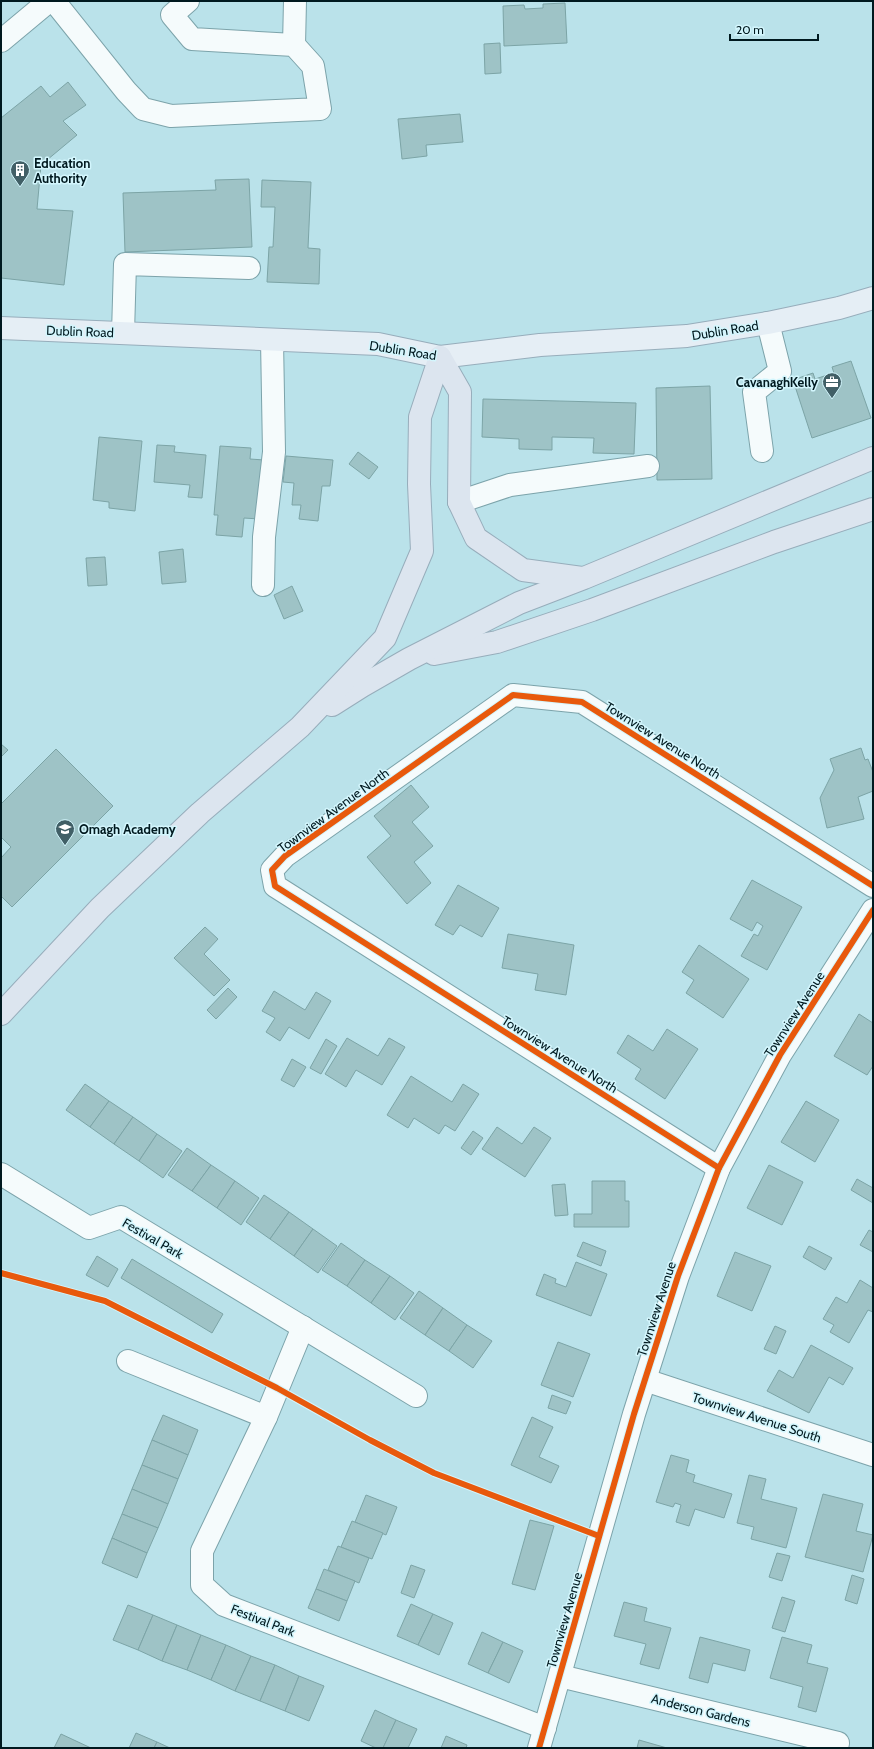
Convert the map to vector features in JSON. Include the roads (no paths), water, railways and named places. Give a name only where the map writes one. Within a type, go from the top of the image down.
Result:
[{"type":"highway","points":[[440,356],[460,392],[459,502],[476,538],[523,570],[584,578]]},
{"type":"highway","points":[[1,1014],[106,903],[200,813],[300,727],[385,638],[422,551],[419,484],[420,417],[440,356]]},
{"type":"highway","points":[[300,727],[362,686],[409,659],[519,603],[584,578],[873,458]]},
{"type":"highway","points":[[409,659],[497,642],[592,610],[774,542],[873,509]]},
{"type":"main road","name":"Dublin Road","points":[[1,328],[378,344],[440,356],[540,345],[687,336],[768,323],[839,308],[873,298]]},
{"type":"street","points":[[1,41],[48,1]]},
{"type":"street","points":[[54,1],[126,91],[143,109],[171,116],[320,109],[313,66],[294,45],[295,1]]},
{"type":"street","points":[[188,1],[172,15],[192,39],[294,45]]},
{"type":"street","points":[[123,333],[125,264],[250,268]]},
{"type":"street","points":[[762,451],[754,392],[780,371],[768,323]]},
{"type":"street","points":[[263,585],[264,537],[274,452],[272,340]]},
{"type":"street","points":[[459,502],[510,485],[648,466]]},
{"type":"street","name":"Townview Avenue North","points":[[718,1168],[275,886],[272,870],[285,856],[513,695],[582,702],[873,886]]},
{"type":"street","name":"Townview Avenue","points":[[542,1738],[645,1380],[678,1276],[718,1168],[780,1055],[870,924]]},
{"type":"street","name":"Festival Park","points":[[1,1174],[89,1228],[121,1217],[416,1396]]},
{"type":"street","name":"Festival Park","points":[[303,1327],[266,1417],[202,1551],[202,1585],[224,1605],[542,1738]]},
{"type":"street","points":[[128,1361],[266,1417]]},
{"type":"street","name":"Townview Avenue South","points":[[645,1380],[872,1453]]},
{"type":"street","name":"Anderson Gardens","points":[[560,1676],[838,1743],[838,1748]]},
{"type":"place","name":"Education Authority","points":[[20,187]]},
{"type":"place","name":"CavanaghKelly","points":[[832,399]]},
{"type":"place","name":"Omagh Academy","points":[[65,846]]}]
